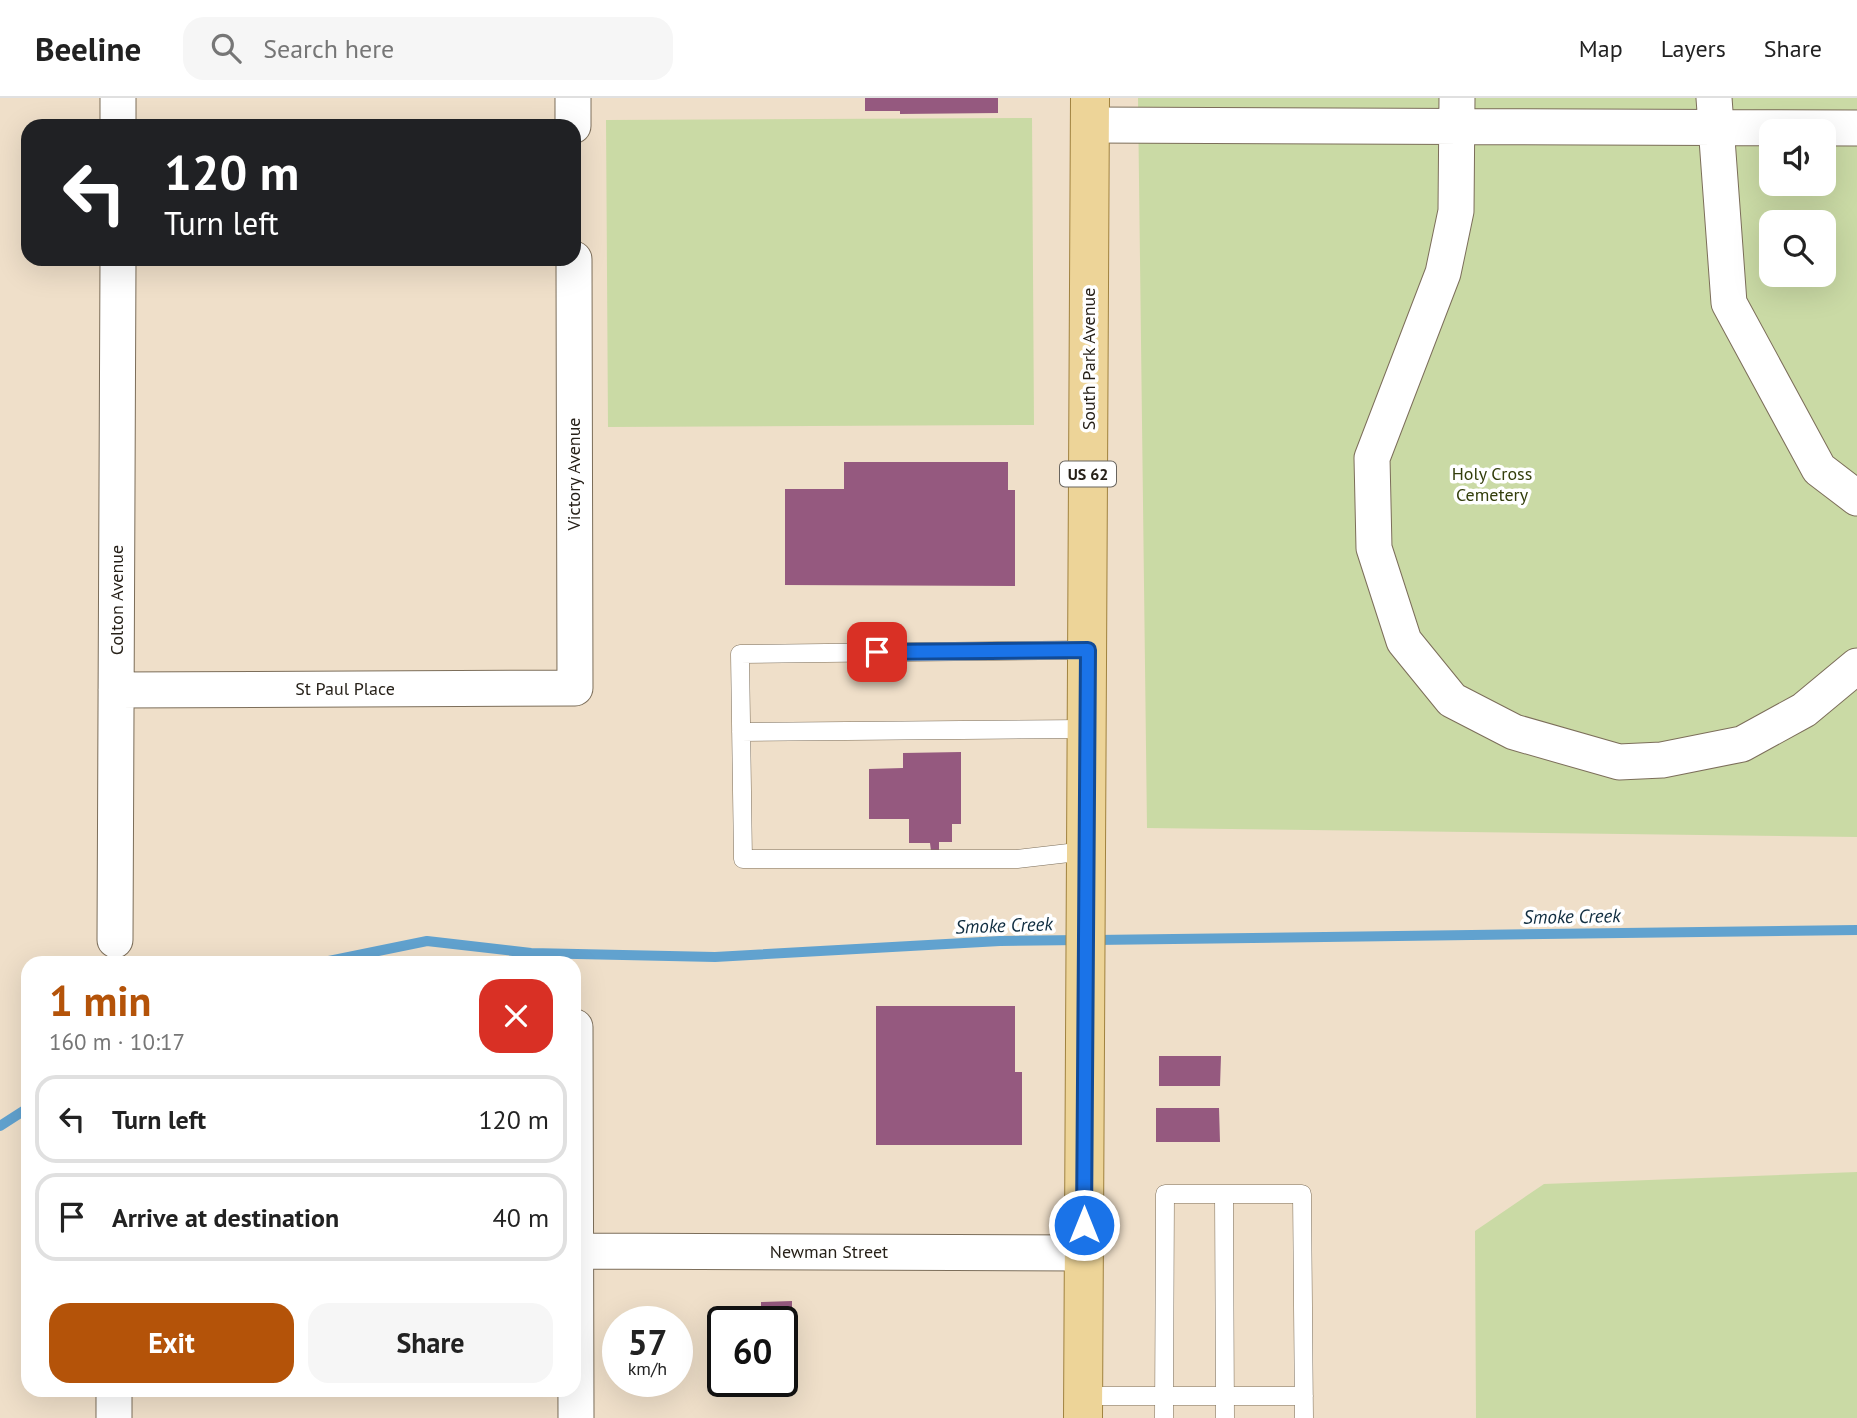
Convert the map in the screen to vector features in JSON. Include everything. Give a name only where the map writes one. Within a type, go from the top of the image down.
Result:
[{"type":"main road","name":"South Park Avenue","points":[[1083,1407],[1090,111]]},
{"type":"street","points":[[118,98],[118,119]]},
{"type":"street","points":[[573,98],[573,119]]},
{"type":"street","points":[[1090,111],[1714,112],[1857,128]]},
{"type":"street","points":[[1458,112],[1456,211],[1443,273],[1372,457],[1374,548],[1404,641],[1452,700],[1514,732],[1619,762],[1662,760],[1742,744],[1804,710],[1857,666]]},
{"type":"street","points":[[1714,112],[1729,303],[1819,469],[1857,498]]},
{"type":"street","name":"Colton Avenue","points":[[115,940],[118,266]]},
{"type":"street","name":"Victory Avenue","points":[[574,266],[575,688]]},
{"type":"street","name":"St Paul Place","points":[[116,690],[575,688]]},
{"type":"street","name":"Newman Street","points":[[581,1251],[1084,1253]]},
{"type":"street","points":[[114,1397],[114,1418]]},
{"type":"street","points":[[576,1397],[576,1418]]},
{"type":"lane","points":[[1086,851],[1017,859],[743,859],[740,654],[1088,650]]},
{"type":"lane","points":[[741,732],[1087,729]]},
{"type":"lane","points":[[1164,1418],[1165,1194],[1302,1194],[1304,1418]]},
{"type":"lane","points":[[1224,1194],[1225,1418]]},
{"type":"lane","points":[[1083,1407],[1164,1396],[1304,1396]]},
{"type":"green space","name":"Holy Cross Cemetery","points":[[1138,98],[1857,98],[1857,837],[1147,828]]},
{"type":"green space","points":[[1032,118],[1034,425],[608,427],[606,120]]},
{"type":"green space","points":[[1857,1172],[1857,1418],[1476,1418],[1475,1231],[1544,1184]]},
{"type":"building","points":[[865,98],[998,98],[998,113],[900,114],[900,111],[865,111]]},
{"type":"building","points":[[844,462],[1008,462],[1008,490],[1015,490],[1015,586],[785,585],[785,489],[844,489]]},
{"type":"building","points":[[961,752],[961,824],[952,824],[952,842],[939,842],[939,851],[931,851],[930,843],[909,843],[909,819],[869,819],[869,769],[903,768],[903,753]]},
{"type":"building","points":[[876,1006],[1015,1006],[1015,1072],[1022,1072],[1022,1145],[876,1145]]},
{"type":"building","points":[[1159,1056],[1221,1056],[1220,1086],[1159,1086]]},
{"type":"building","points":[[1156,1108],[1219,1108],[1220,1142],[1156,1142]]},
{"type":"building","points":[[792,1301],[792,1306],[761,1306],[761,1302]]},
{"type":"waterway","name":"Smoke Creek","points":[[1095,940],[1857,930]]},
{"type":"waterway","name":"Smoke Creek","points":[[353,956],[427,941],[531,953],[715,957],[1000,941],[1080,940]]},
{"type":"waterway","name":"Smoke Creek","points":[[0,1126],[21,1112]]},
{"type":"route","points":[[877,652],[1088,650],[1084,1225]]}]
